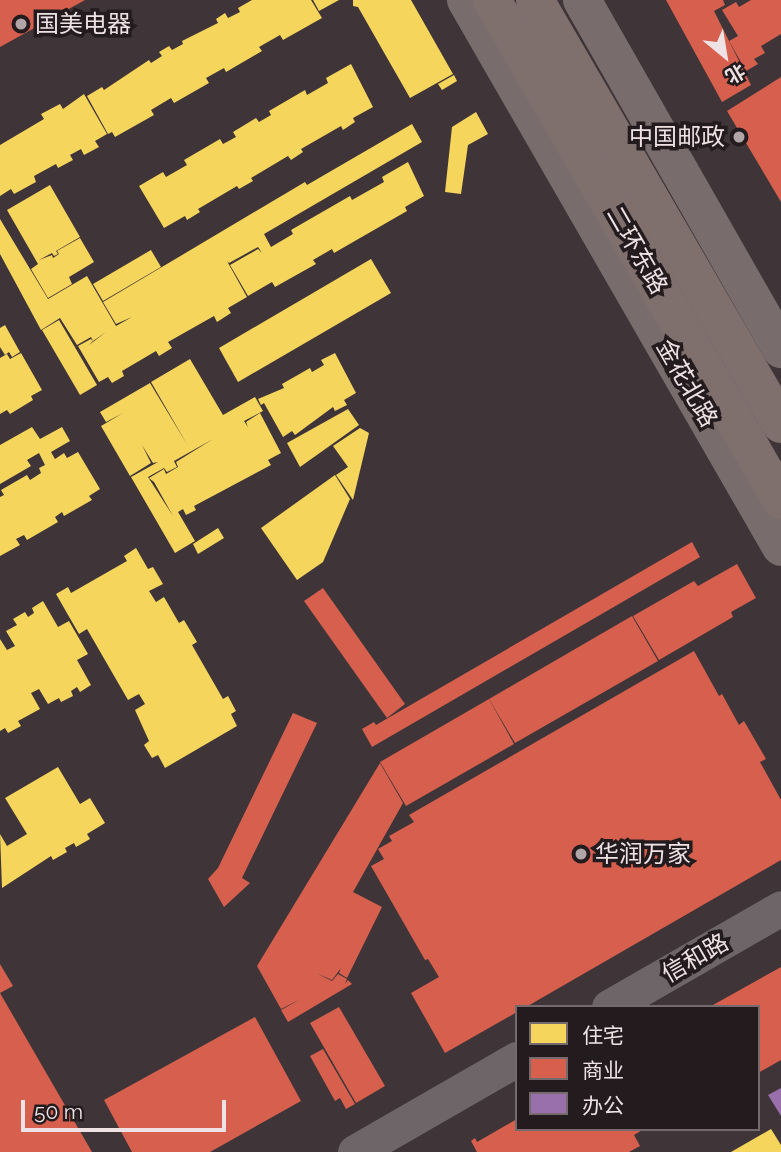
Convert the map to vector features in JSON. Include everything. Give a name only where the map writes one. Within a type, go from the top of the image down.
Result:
[{"type":"highway","name":"二环东路","points":[[492,0],[781,500]]},
{"type":"highway","name":"二环东路","points":[[535,0],[781,424]]},
{"type":"main road","name":"金花北路","points":[[466,0],[781,547]]},
{"type":"main road","points":[[582,0],[781,349]]},
{"type":"street","name":"信和路","points":[[612,1005],[781,908]]},
{"type":"street","points":[[355,1152],[515,1060]]},
{"type":"building: 住宅","points":[[252,0],[311,0],[322,18],[283,40],[280,35],[259,47],[262,51],[226,72],[224,68],[206,78],[209,83],[174,103],[171,98],[151,110],[154,115],[115,137],[112,132],[108,134],[87,96],[102,87],[104,90],[149,60],[151,63],[162,56],[159,52],[169,46],[172,50],[183,44],[182,41],[218,23],[216,19],[225,13],[228,18],[240,12],[238,8]]},
{"type":"building: 住宅","points":[[313,0],[339,0],[319,11]]},
{"type":"building: 住宅","points":[[353,0],[411,0],[453,74],[410,98],[358,7],[353,6]]},
{"type":"building: 住宅","points":[[351,64],[373,107],[353,118],[355,122],[343,130],[341,126],[301,149],[303,152],[291,160],[288,156],[251,178],[253,181],[239,189],[237,186],[198,209],[200,212],[187,220],[185,216],[164,228],[139,186],[163,172],[166,177],[187,165],[184,160],[220,139],[223,144],[236,137],[233,132],[256,118],[259,122],[271,115],[269,111],[305,90],[307,95],[328,83],[326,78]]},
{"type":"building: 住宅","points":[[454,75],[457,81],[442,90],[438,84]]},
{"type":"building: 住宅","points":[[84,94],[107,134],[95,141],[99,147],[84,155],[81,149],[70,155],[73,160],[58,168],[56,164],[34,176],[36,182],[14,194],[11,189],[0,196],[0,145],[44,119],[41,114],[60,104],[63,109]]},
{"type":"building: 住宅","points":[[476,112],[488,134],[468,145],[461,194],[445,192],[452,127]]},
{"type":"building: 住宅","points":[[412,124],[422,142],[264,234],[271,247],[293,234],[291,230],[350,196],[352,200],[384,182],[382,177],[408,162],[424,196],[405,207],[407,211],[334,253],[332,249],[313,260],[316,264],[275,287],[272,282],[248,296],[230,265],[258,249],[262,253],[258,247],[229,263],[227,261],[247,297],[228,308],[231,313],[217,322],[214,316],[168,342],[172,348],[159,356],[156,351],[122,371],[124,376],[112,383],[108,377],[99,382],[78,346],[91,339],[93,341],[91,337],[77,345],[60,318],[41,330],[0,254],[0,219],[48,299],[87,276],[116,326],[132,317],[116,324],[103,302],[305,182],[307,185]]},
{"type":"building: 住宅","points":[[50,185],[80,237],[56,251],[58,254],[54,256],[52,253],[39,260],[52,255],[53,258],[59,254],[57,251],[80,238],[94,262],[69,277],[72,284],[48,298],[31,269],[38,264],[7,210]]},
{"type":"building: 住宅","points":[[151,250],[161,267],[103,301],[93,284]]},
{"type":"building: 住宅","points":[[371,259],[391,293],[238,382],[219,348]]},
{"type":"building: 住宅","points":[[59,320],[97,385],[80,395],[42,330]]},
{"type":"building: 住宅","points":[[5,325],[20,352],[12,357],[9,352],[5,355],[0,347],[0,328]]},
{"type":"building: 住宅","points":[[21,353],[42,390],[31,396],[33,400],[10,414],[7,410],[0,414],[0,358],[7,354],[10,359]]},
{"type":"building: 住宅","points":[[335,353],[356,393],[344,400],[347,405],[335,411],[333,407],[295,435],[292,431],[283,437],[264,403],[261,405],[258,399],[284,388],[282,384],[310,368],[312,372],[324,365],[321,360]]},
{"type":"building: 住宅","points":[[190,359],[223,415],[255,397],[263,411],[244,421],[248,427],[246,422],[260,413],[281,453],[268,460],[271,465],[194,506],[196,510],[186,515],[183,509],[178,512],[195,541],[175,553],[131,477],[158,462],[153,463],[142,445],[151,463],[130,476],[101,426],[123,413],[106,422],[100,412],[150,383],[188,446],[151,382]],"holes":[[[213,439],[176,462],[178,467],[166,474],[164,469],[149,478],[173,516],[148,477],[164,468],[167,472],[177,467],[174,461]]]},
{"type":"building: 住宅","points":[[348,409],[359,425],[300,467],[287,443]]},
{"type":"building: 住宅","points":[[32,427],[40,439],[62,427],[70,441],[51,452],[55,459],[64,453],[67,458],[78,452],[100,489],[89,496],[92,500],[64,516],[62,512],[55,517],[58,522],[27,540],[24,535],[16,539],[20,545],[0,556],[0,497],[4,495],[1,490],[27,475],[30,480],[41,473],[39,468],[45,465],[39,453],[27,460],[31,466],[0,484],[0,445]]},
{"type":"building: 住宅","points":[[360,428],[369,433],[353,500],[336,475],[348,467],[333,446]]},
{"type":"building: 住宅","points":[[335,475],[350,499],[323,562],[297,580],[261,528]]},
{"type":"building: 住宅","points":[[218,528],[224,538],[198,554],[193,544]]},
{"type":"building: 住宅","points":[[136,548],[148,569],[153,567],[163,584],[149,591],[156,602],[164,597],[179,623],[184,620],[197,642],[192,645],[223,699],[228,696],[236,711],[231,714],[237,726],[165,768],[158,755],[152,758],[144,745],[149,741],[135,710],[145,704],[139,694],[128,700],[87,629],[79,634],[56,594],[68,587],[71,593],[127,561],[124,556]]},
{"type":"building: 住宅","points":[[43,601],[58,627],[69,621],[88,654],[77,660],[91,685],[80,692],[77,687],[71,691],[73,696],[61,702],[59,698],[48,704],[39,689],[31,693],[40,709],[18,721],[21,726],[8,733],[5,728],[0,731],[0,639],[7,650],[15,646],[6,631],[17,625],[13,619],[25,612],[28,617],[34,613],[32,608]]},
{"type":"building: 住宅","points":[[58,767],[80,804],[90,798],[105,823],[87,834],[90,839],[76,847],[74,843],[65,848],[67,852],[53,860],[51,856],[2,888],[0,834],[7,846],[27,834],[5,798]]},
{"type":"building: 住宅","points":[[771,1129],[781,1145],[781,1152],[731,1152]]},
{"type":"building: 商业","name":"国美电器","points":[[0,0],[85,0],[0,47]]},
{"type":"building: 商业","points":[[666,0],[723,0],[725,5],[714,11],[751,85],[722,102]]},
{"type":"building: 商业","points":[[751,0],[781,0],[781,34],[761,46],[765,53],[754,59],[758,64],[746,71],[729,41],[738,36],[722,10],[736,2],[739,7]]},
{"type":"building: 商业","points":[[781,77],[781,202],[727,111]]},
{"type":"building: 商业","points":[[692,542],[700,557],[372,747],[362,729],[374,722],[376,725]]},
{"type":"building: 商业","points":[[737,564],[756,598],[731,612],[733,617],[659,660],[633,616],[694,581],[698,586]]},
{"type":"building: 商业","points":[[323,588],[405,704],[387,718],[304,601]]},
{"type":"building: 商业","points":[[632,616],[658,661],[515,743],[489,699]]},
{"type":"building: 商业","name":"华润万家","points":[[694,651],[719,696],[722,694],[739,725],[744,721],[766,759],[760,762],[781,800],[781,860],[529,1005],[515,1005],[515,1013],[445,1053],[411,993],[439,977],[428,959],[425,960],[371,866],[384,859],[378,849],[392,841],[389,836],[414,822],[409,815]]},
{"type":"building: 商业","points":[[489,699],[514,744],[406,806],[380,762]]},
{"type":"building: 商业","points":[[293,713],[317,723],[242,878],[250,883],[224,907],[208,879],[218,868]]},
{"type":"building: 商业","points":[[380,763],[403,803],[353,892],[382,907],[347,978],[339,973],[341,968],[332,980],[316,973],[332,981],[338,974],[347,979],[345,984],[348,980],[352,984],[288,1022],[281,1010],[301,999],[281,1009],[257,966]]},
{"type":"building: 商业","points":[[0,964],[13,986],[0,993]]},
{"type":"building: 商业","points":[[781,967],[781,1060],[760,1072],[760,1005],[713,1005]]},
{"type":"building: 商业","points":[[0,993],[92,1152],[0,1152]]},
{"type":"building: 商业","points":[[339,1007],[385,1086],[356,1103],[310,1023]]},
{"type":"building: 商业","points":[[255,1017],[301,1101],[210,1152],[132,1152],[104,1100]]},
{"type":"building: 商业","points":[[323,1049],[355,1104],[346,1109],[340,1098],[335,1101],[310,1056]]},
{"type":"building: 商业","points":[[515,1120],[515,1131],[641,1131],[634,1135],[640,1146],[629,1152],[477,1152],[471,1141],[475,1138],[477,1142]]},
{"type":"building: 办公","points":[[781,1088],[781,1116],[768,1095]]},
{"type":"place","name":"国美电器","points":[[21,24]]},
{"type":"place","name":"中国邮政","points":[[739,137]]},
{"type":"place","name":"华润万家","points":[[581,854]]}]
